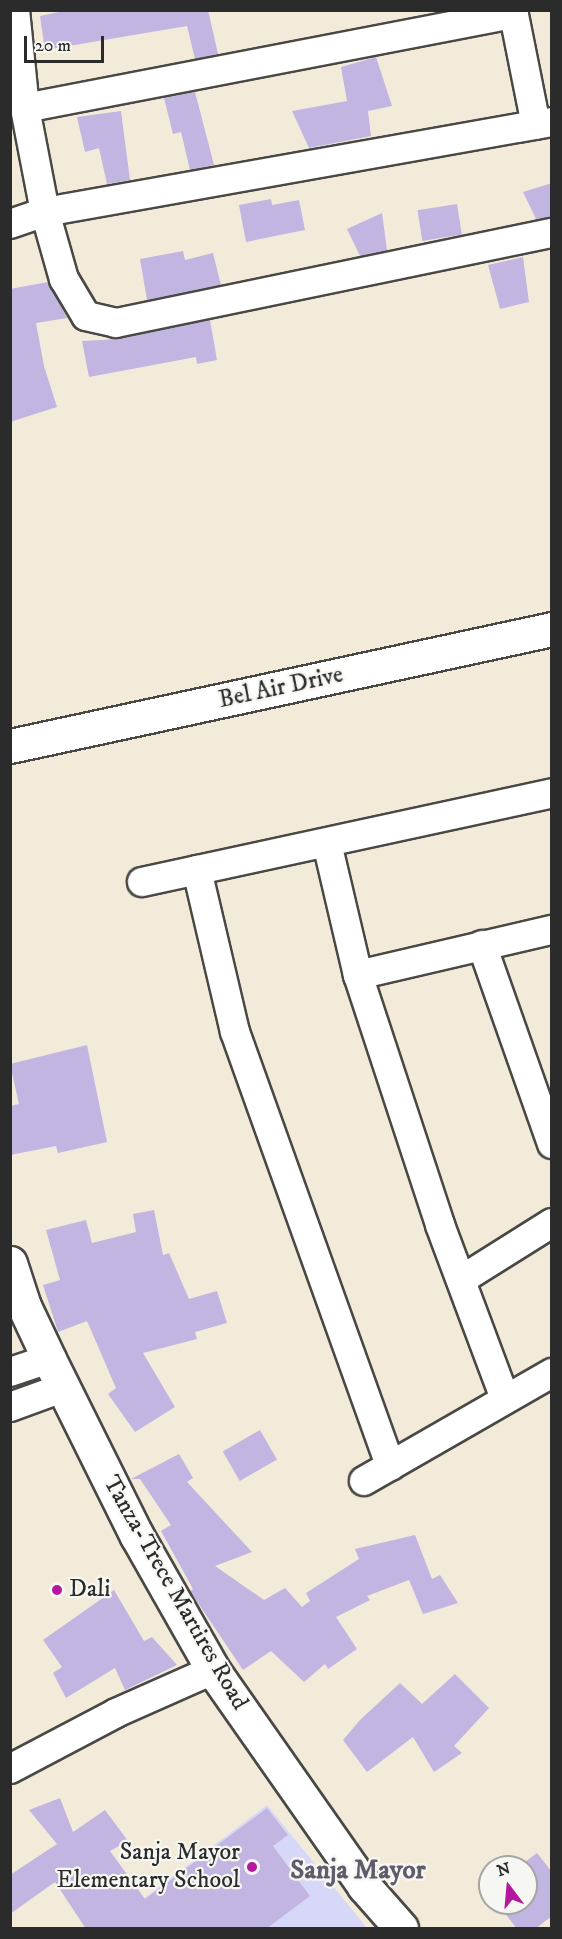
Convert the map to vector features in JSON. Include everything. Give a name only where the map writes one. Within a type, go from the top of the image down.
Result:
[{"type":"main road","name":"Bel Air Drive","points":[[10,746],[552,629]]},
{"type":"main road","name":"Tanza-Trece Martires Road","points":[[10,1263],[24,1306],[137,1536],[213,1670],[364,1886],[400,1929]]},
{"type":"street","points":[[15,10],[25,108],[45,212],[64,279],[86,316],[116,322],[552,233]]},
{"type":"street","points":[[13,221],[45,212],[544,123],[514,12],[25,108]]},
{"type":"street","points":[[142,882],[552,793]]},
{"type":"street","points":[[327,843],[358,975],[461,1280],[506,1400]]},
{"type":"street","points":[[197,870],[235,1032],[390,1466]]},
{"type":"street","points":[[358,975],[552,930]]},
{"type":"street","points":[[482,945],[552,1144]]},
{"type":"street","points":[[461,1280],[552,1223]]},
{"type":"street","points":[[10,1372],[49,1359]]},
{"type":"street","points":[[364,1481],[552,1373]]},
{"type":"street","points":[[10,1407],[65,1388]]},
{"type":"street","points":[[10,1769],[116,1713],[213,1670]]},
{"type":"shaded area","name":"Sanja Mayor Elementary School","points":[[267,1805],[367,1928],[105,1928]]},
{"type":"building","points":[[68,10],[208,10],[218,54],[195,59],[187,26],[45,50],[40,16]]},
{"type":"building","points":[[376,57],[392,106],[368,111],[371,136],[309,148],[292,111],[347,101],[341,67]]},
{"type":"building","points":[[195,92],[214,165],[190,170],[181,132],[173,134],[164,98]]},
{"type":"building","points":[[121,111],[130,180],[107,184],[99,148],[85,152],[77,117]]},
{"type":"building","points":[[552,183],[552,217],[536,219],[523,192]]},
{"type":"building","points":[[271,199],[272,205],[299,200],[305,230],[246,242],[239,205]]},
{"type":"building","points":[[457,204],[462,235],[422,241],[417,210]]},
{"type":"building","points":[[382,213],[387,250],[360,256],[347,229]]},
{"type":"building","points":[[183,251],[185,260],[213,253],[221,285],[147,300],[140,259]]},
{"type":"building","points":[[523,257],[529,302],[500,309],[488,265]]},
{"type":"building","points":[[48,282],[67,318],[36,323],[44,366],[57,407],[10,422],[10,289]]},
{"type":"building","points":[[210,320],[217,360],[197,364],[196,357],[89,377],[82,341],[119,339]]},
{"type":"building","points":[[87,1045],[107,1142],[58,1153],[56,1146],[10,1155],[10,1106],[19,1104],[10,1064]]},
{"type":"building","points":[[154,1210],[163,1255],[169,1253],[189,1299],[217,1291],[227,1323],[195,1332],[197,1339],[143,1353],[175,1407],[135,1432],[108,1394],[116,1388],[87,1321],[58,1332],[43,1285],[60,1280],[46,1230],[86,1220],[92,1243],[136,1232],[133,1214]]},
{"type":"building","points":[[260,1430],[277,1459],[240,1481],[223,1452]]},
{"type":"building","points":[[179,1454],[193,1478],[187,1482],[252,1552],[215,1566],[264,1600],[285,1588],[302,1607],[310,1601],[306,1593],[359,1559],[355,1549],[415,1535],[432,1579],[440,1575],[458,1603],[423,1614],[409,1580],[367,1596],[370,1600],[336,1617],[357,1649],[328,1669],[325,1664],[304,1682],[271,1651],[243,1670],[190,1591],[193,1589],[161,1531],[171,1525],[140,1479],[131,1479]]},
{"type":"building","points":[[114,1590],[144,1641],[152,1637],[177,1665],[125,1690],[115,1668],[66,1698],[53,1673],[62,1667],[43,1640]]},
{"type":"building","points":[[455,1674],[489,1708],[454,1746],[462,1753],[434,1772],[413,1737],[367,1772],[343,1740],[360,1720],[400,1683],[422,1704]]},
{"type":"building","points":[[60,1798],[73,1832],[105,1810],[128,1841],[110,1851],[145,1899],[267,1808],[288,1835],[273,1846],[310,1896],[266,1929],[86,1929],[55,1882],[10,1914],[10,1875],[57,1844],[29,1810]]},
{"type":"building","points":[[537,1853],[552,1872],[552,1916],[535,1929],[517,1929],[506,1915],[538,1915],[538,1855],[534,1855]]},
{"type":"place","name":"Dali","points":[[57,1590]]},
{"type":"place","name":"Sanja Mayor Elementary School","points":[[252,1867]]},
{"type":"district","name":"Sanja Mayor","points":[[358,1871]]}]
